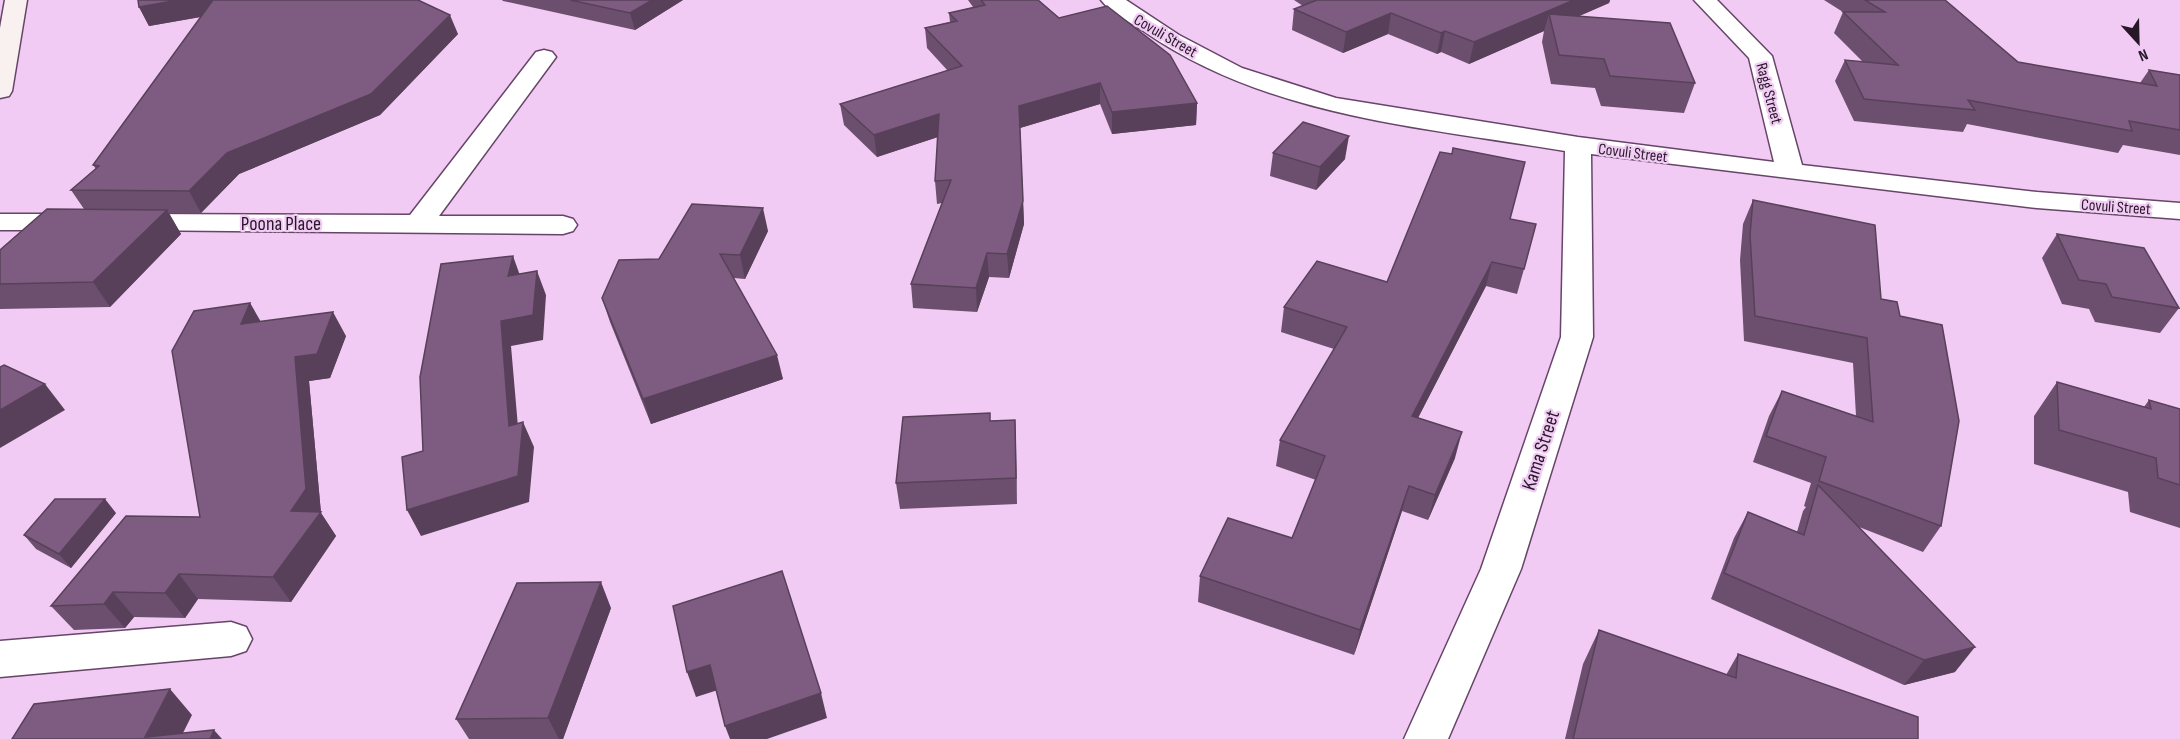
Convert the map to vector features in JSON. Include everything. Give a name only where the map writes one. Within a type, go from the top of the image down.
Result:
[{"type":"main road","points":[[0,91],[16,0]]},
{"type":"street","name":"Covuli Street","points":[[1112,0],[1122,9],[1171,40],[1234,74],[1332,105],[1578,145],[2037,201],[2180,211]]},
{"type":"street","name":"Ragg Street","points":[[1704,0],[1760,56],[1790,171]]},
{"type":"street","points":[[418,224],[543,57]]},
{"type":"street","name":"Kama Street","points":[[1426,739],[1501,569],[1577,337],[1578,145]]},
{"type":"street","name":"Poona Place","points":[[0,222],[562,225]]},
{"type":"street","points":[[0,658],[231,639]]},
{"type":"building","points":[[138,0],[178,0],[139,7]]},
{"type":"building","points":[[213,0],[418,0],[450,15],[371,94],[227,153],[189,191],[71,190],[99,166],[93,165]]},
{"type":"building","points":[[570,0],[652,0],[630,13]]},
{"type":"building","points":[[981,0],[1038,0],[1059,18],[1107,6],[1170,55],[1197,103],[1112,112],[1100,83],[1019,106],[1023,201],[1007,254],[987,253],[976,288],[911,284],[951,180],[935,181],[939,114],[874,135],[840,104],[962,66],[925,28],[957,21],[949,13],[985,5]]},
{"type":"building","points":[[1317,0],[1574,0],[1474,42],[1445,31],[1441,33],[1391,13],[1346,32],[1294,9]]},
{"type":"building","points":[[1865,0],[1945,0],[2018,62],[2157,86],[2149,70],[2180,75],[2180,130],[2129,121],[2132,131],[1968,100],[1975,110],[1864,99],[1845,60],[1898,65],[1843,12],[1885,12]]},
{"type":"building","points":[[1549,14],[1670,23],[1695,83],[1610,76],[1604,59],[1559,55]]},
{"type":"building","points":[[1303,122],[1349,136],[1320,167],[1273,153]]},
{"type":"building","points":[[1453,148],[1525,162],[1510,219],[1536,224],[1524,269],[1492,262],[1412,416],[1462,432],[1435,495],[1409,486],[1360,630],[1200,576],[1228,518],[1292,538],[1325,456],[1280,440],[1347,327],[1284,307],[1317,261],[1387,282],[1440,152],[1452,154]]},
{"type":"building","points":[[1753,200],[1875,225],[1881,299],[1897,302],[1900,316],[1942,325],[1959,421],[1941,526],[1819,481],[1826,457],[1766,436],[1782,391],[1873,422],[1867,338],[1755,316],[1750,235]]},
{"type":"building","points":[[692,204],[763,208],[740,255],[720,254],[777,355],[643,399],[602,298],[619,260],[659,259]]},
{"type":"building","points":[[47,209],[167,210],[93,282],[0,284],[0,250]]},
{"type":"building","points":[[2057,234],[2144,248],[2179,308],[2112,297],[2106,284],[2079,280]]},
{"type":"building","points":[[513,256],[508,276],[537,271],[533,315],[501,321],[509,426],[523,422],[518,476],[407,510],[402,457],[423,451],[420,377],[441,264]]},
{"type":"building","points":[[250,303],[241,324],[333,312],[317,354],[295,357],[306,489],[291,511],[321,512],[273,577],[179,574],[165,593],[113,592],[104,604],[51,606],[126,516],[200,517],[172,351],[194,311]]},
{"type":"building","points":[[4,365],[45,384],[0,410],[0,367]]},
{"type":"building","points":[[2057,382],[2151,409],[2149,400],[2180,409],[2180,485],[2158,478],[2156,458],[2059,430]]},
{"type":"building","points":[[990,413],[990,421],[1015,420],[1016,478],[896,483],[903,417]]},
{"type":"building","points":[[1818,485],[1975,647],[1924,660],[1724,573],[1748,512],[1804,535]]},
{"type":"building","points":[[55,499],[105,499],[59,554],[24,535]]},
{"type":"building","points":[[782,571],[821,693],[725,726],[710,665],[687,672],[673,606]]},
{"type":"building","points":[[601,582],[548,718],[456,719],[517,583]]},
{"type":"building","points":[[1599,630],[1736,678],[1738,654],[1918,717],[1918,739],[1573,739]]},
{"type":"building","points":[[170,689],[145,737],[214,730],[210,739],[12,739],[34,704]]}]
